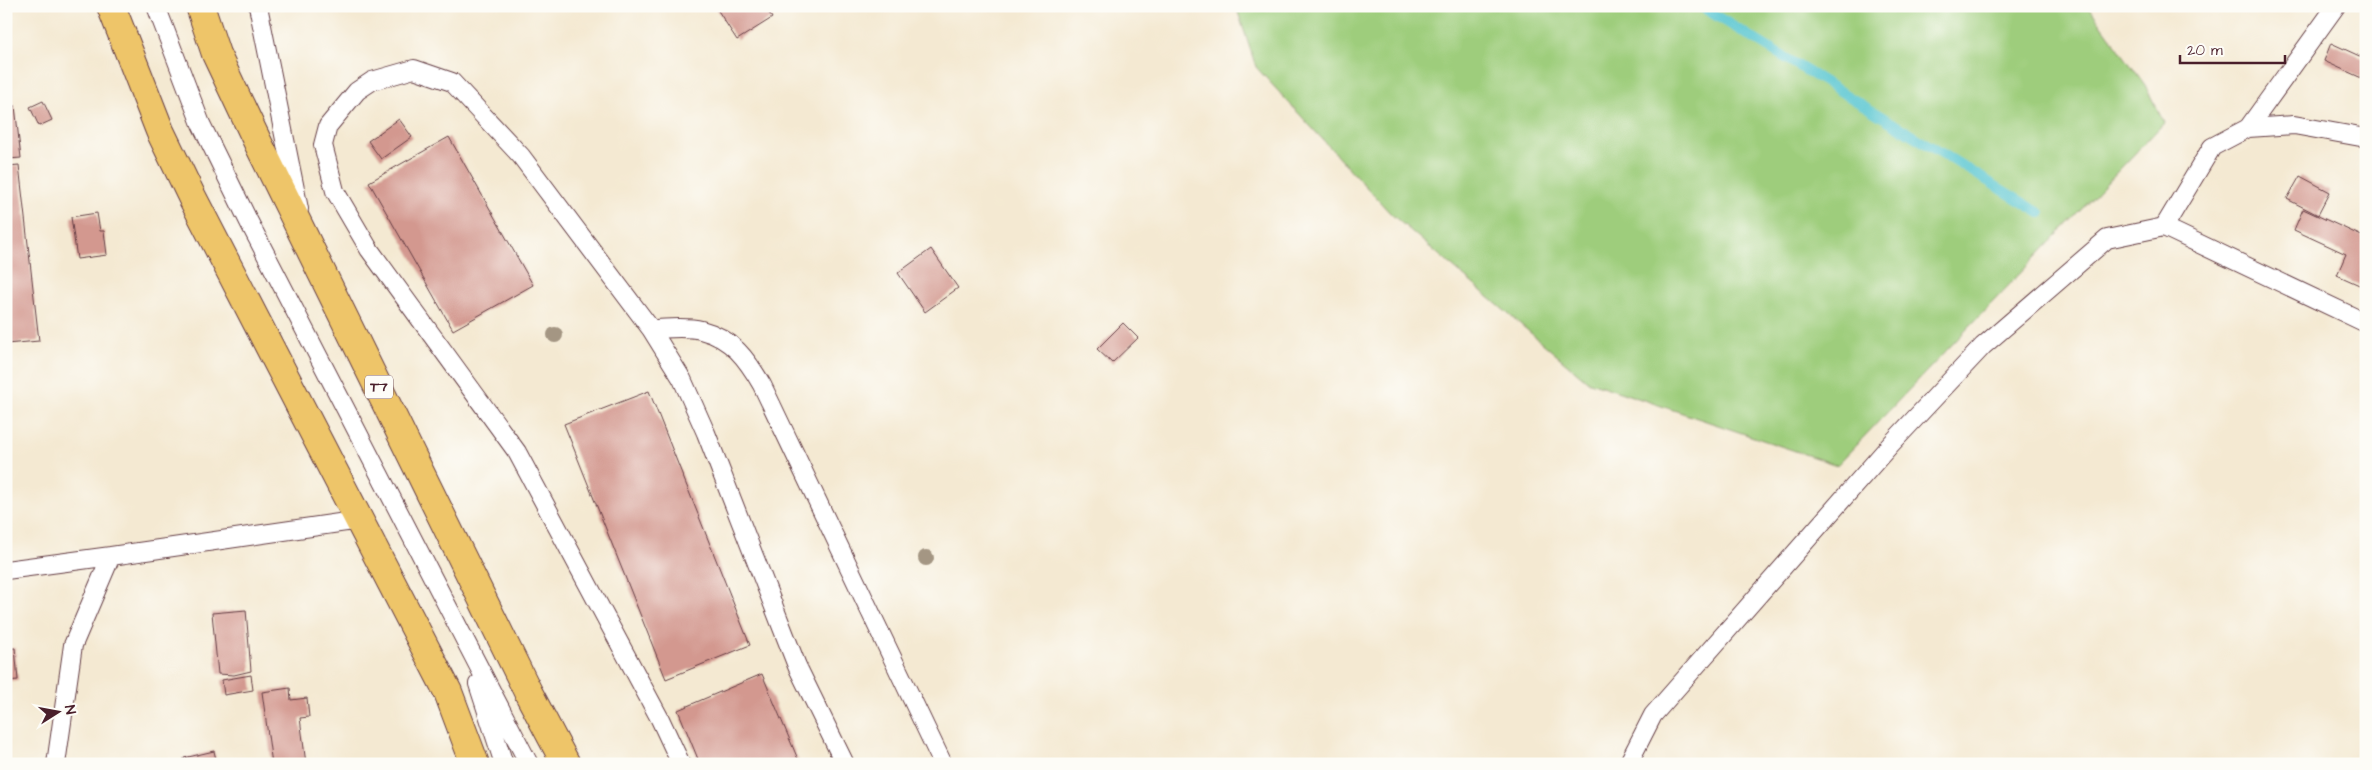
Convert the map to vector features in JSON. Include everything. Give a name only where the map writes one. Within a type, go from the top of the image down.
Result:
[{"type":"highway","points":[[111,6],[160,131],[191,195],[448,692],[475,764]]},
{"type":"highway","name":"T7","points":[[200,6],[216,54],[529,694],[566,764]]},
{"type":"lane","points":[[156,6],[201,124],[249,222],[529,764]]},
{"type":"lane","points":[[258,6],[304,235]]},
{"type":"lane","points":[[2248,128],[2336,6]]},
{"type":"lane","points":[[681,764],[660,719],[517,452],[369,249],[334,191],[323,144],[328,126],[357,91],[372,81],[414,69],[452,82],[521,156],[651,329],[682,379],[706,433],[797,666],[845,764]]},
{"type":"lane","points":[[2164,228],[2212,146],[2248,128],[2294,125],[2366,138]]},
{"type":"lane","points":[[1628,764],[1653,715],[1891,444],[1983,346],[2107,238],[2164,228],[2366,323]]},
{"type":"lane","points":[[651,329],[700,329],[722,338],[745,356],[762,385],[943,764]]},
{"type":"lane","points":[[6,570],[360,520]]},
{"type":"lane","points":[[56,764],[73,645],[110,556]]},
{"type":"lane","points":[[442,595],[479,686],[504,764]]},
{"type":"green space","points":[[1236,6],[2088,6],[2145,85],[2164,123],[1837,465],[1587,381],[1391,214],[1256,67]]},
{"type":"building","points":[[715,6],[765,6],[772,18],[737,40]]},
{"type":"building","points":[[2331,43],[2366,59],[2366,80],[2324,61]]},
{"type":"building","points":[[43,101],[52,120],[39,126],[30,107]]},
{"type":"building","points":[[15,106],[21,158],[8,159],[8,166],[19,165],[39,341],[6,344],[6,107]]},
{"type":"building","points":[[399,119],[412,137],[381,159],[368,141]]},
{"type":"building","points":[[449,137],[533,285],[453,330],[369,182]]},
{"type":"building","points":[[2300,176],[2330,192],[2318,215],[2287,199]]},
{"type":"building","points":[[2303,209],[2366,238],[2366,288],[2337,275],[2346,254],[2294,230]]},
{"type":"building","points":[[97,213],[100,231],[104,231],[107,255],[77,259],[71,217]]},
{"type":"building","points":[[931,249],[958,288],[925,312],[898,273]]},
{"type":"building","points":[[1123,323],[1138,338],[1112,363],[1097,349]]},
{"type":"building","points":[[649,391],[750,645],[666,679],[564,424]]},
{"type":"building","points":[[246,610],[251,671],[234,675],[218,674],[212,613]]},
{"type":"building","points":[[15,648],[18,680],[6,681],[6,649]]},
{"type":"building","points":[[762,674],[800,764],[700,764],[678,710]]},
{"type":"building","points":[[251,675],[253,690],[224,695],[222,680]]},
{"type":"building","points":[[290,688],[291,700],[307,698],[309,717],[300,718],[306,764],[272,764],[262,692]]},
{"type":"building","points":[[214,751],[217,764],[185,764],[184,758]]},
{"type":"waterway","points":[[1700,6],[2040,213]]}]
